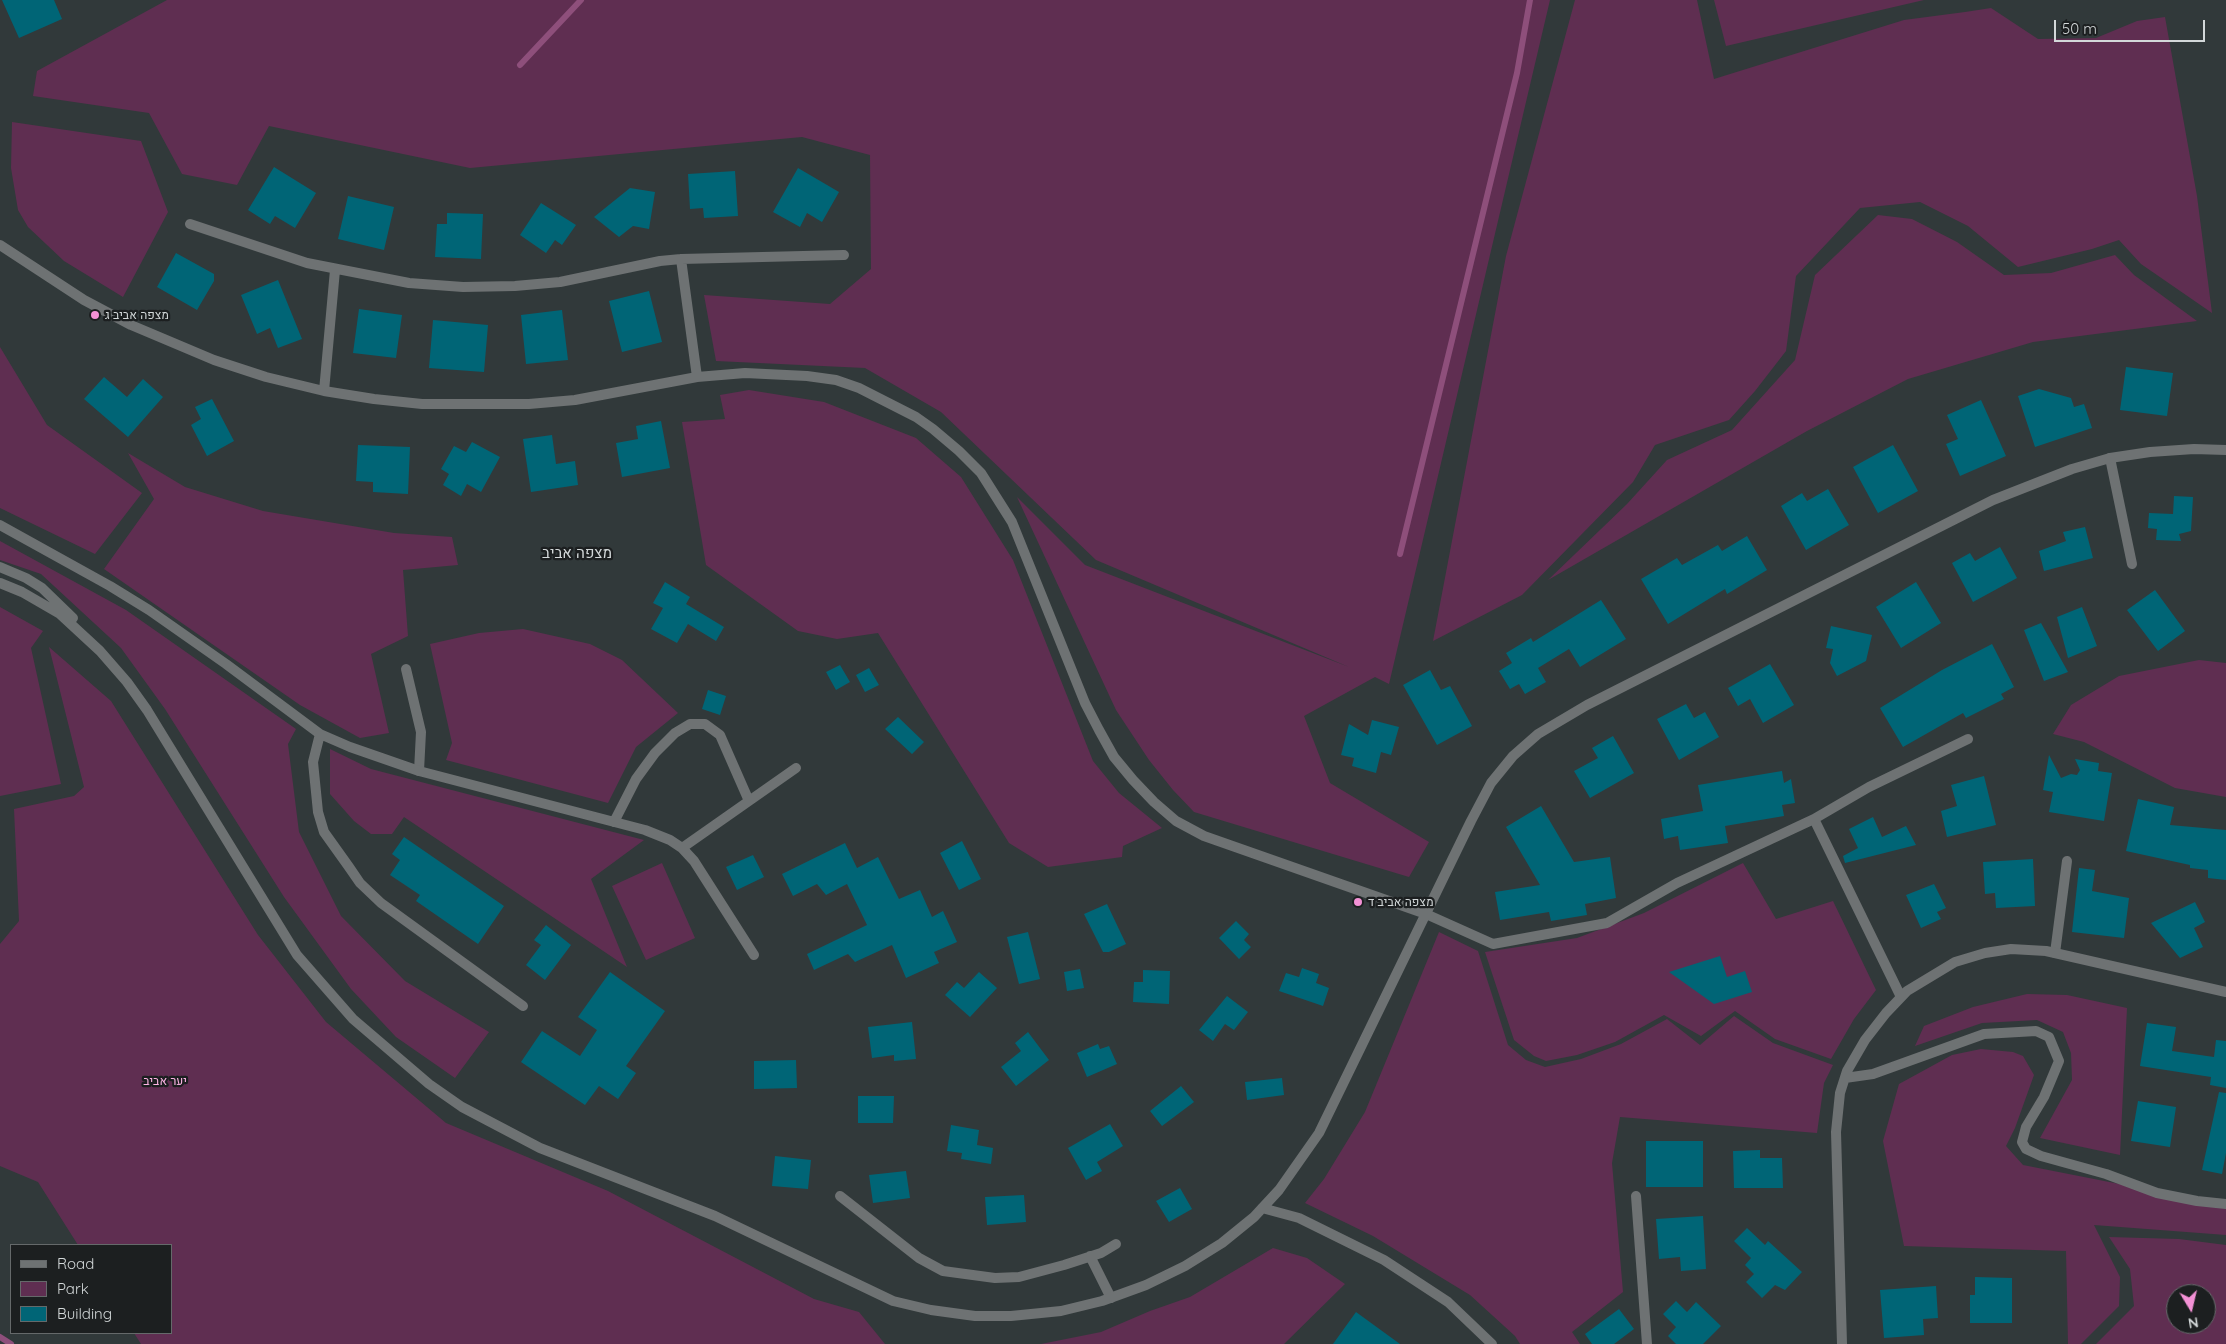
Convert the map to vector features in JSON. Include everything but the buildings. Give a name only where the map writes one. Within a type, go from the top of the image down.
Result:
[{"type":"street","points":[[190,224],[307,263],[335,270],[409,283],[463,287],[515,286],[560,282],[682,258],[844,255]]},
{"type":"street","points":[[0,245],[84,300],[131,325],[214,360],[266,377],[324,391],[374,400],[422,404],[529,404],[575,400],[697,377],[745,373],[778,373],[836,380],[859,388],[916,417],[933,429],[970,462],[998,498],[1023,548],[1085,702],[1099,730],[1114,757],[1132,780],[1154,802],[1176,820],[1204,836],[1426,914],[1493,944],[1607,923],[1677,883],[1814,819],[1869,787],[1968,738]]},
{"type":"street","points":[[682,258],[697,377]]},
{"type":"street","points":[[324,391],[335,270]]},
{"type":"street","points":[[0,567],[26,578],[42,588],[82,626],[147,710],[297,955],[353,1018],[429,1084],[462,1107],[540,1148],[714,1216],[893,1301],[931,1310],[975,1316],[1011,1316],[1062,1311],[1111,1298],[1146,1285],[1185,1266],[1222,1243],[1262,1208],[1300,1164],[1320,1134],[1471,821],[1492,783],[1513,756],[1538,734],[1587,705],[1993,500],[2072,469],[2110,458],[2159,451],[2226,450]]},
{"type":"street","points":[[2110,458],[2132,564]]},
{"type":"street","points":[[0,525],[110,586],[149,610],[320,734],[350,747],[419,771],[645,830],[670,840],[682,848],[694,861],[754,955]]},
{"type":"street","points":[[0,583],[22,592],[60,614],[100,651]]},
{"type":"street","points":[[406,669],[421,732],[419,771]]},
{"type":"street","points":[[614,822],[636,779],[655,753],[675,733],[690,724],[705,724],[720,735],[749,801]]},
{"type":"street","points":[[320,734],[312,762],[318,812],[324,832],[348,867],[360,883],[381,903],[523,1006]]},
{"type":"street","points":[[682,848],[796,768]]},
{"type":"street","points":[[1814,819],[1902,997]]},
{"type":"street","points":[[2055,953],[2067,861]]},
{"type":"street","points":[[1842,1344],[1836,1132],[1840,1093],[1844,1078],[1866,1040],[1902,997],[1925,979],[1954,962],[1985,953],[2011,949],[2055,953],[2226,992]]},
{"type":"street","points":[[1844,1078],[1873,1074],[1984,1034],[2036,1031],[2049,1037],[2059,1061],[2044,1097],[2026,1127],[2022,1142],[2026,1150],[2106,1174],[2157,1193],[2197,1201],[2226,1204]]},
{"type":"street","points":[[840,1196],[911,1252],[943,1271],[995,1278],[1019,1277],[1090,1256],[1116,1244]]},
{"type":"street","points":[[1636,1196],[1648,1344]]},
{"type":"street","points":[[1262,1208],[1299,1218],[1384,1260],[1448,1302],[1492,1344]]},
{"type":"street","points":[[1090,1256],[1111,1298]]},
{"type":"green space","points":[[167,0],[1550,0],[1389,684],[1375,677],[1304,716],[1330,783],[1429,842],[1409,877],[1194,812],[1149,760],[1116,710],[1017,497],[1085,565],[1349,667],[1096,560],[941,412],[865,368],[716,361],[704,295],[830,304],[871,269],[870,155],[802,137],[470,168],[269,126],[237,185],[182,174],[149,113],[33,96],[37,71]]},
{"type":"green space","points":[[1575,0],[1697,0],[1714,79],[1904,20],[1991,8],[2038,39],[2096,38],[2137,21],[2165,17],[2197,196],[2212,313],[2141,264],[2119,240],[2092,249],[2018,267],[1968,226],[1920,202],[1860,208],[1796,276],[1786,351],[1755,391],[1729,420],[1655,445],[1633,482],[1522,595],[1433,641],[1506,256]]},
{"type":"green space","points":[[1714,0],[1924,0],[1726,46]]},
{"type":"green space","points":[[12,122],[141,141],[168,212],[123,297],[64,261],[28,227],[18,210],[11,168]]},
{"type":"green space","points":[[1878,215],[1912,219],[1957,242],[2004,275],[2051,273],[2115,255],[2134,275],[2197,321],[2033,342],[1908,379],[1807,431],[1548,580],[1627,504],[1667,460],[1732,430],[1795,360],[1815,275]]},
{"type":"green space","points":[[0,347],[47,425],[142,493],[95,554],[0,508]]},
{"type":"green space","points":[[749,390],[824,402],[916,438],[961,477],[1013,560],[1093,761],[1119,793],[1162,828],[1123,846],[1122,857],[1048,867],[1009,843],[878,633],[837,639],[798,631],[706,565],[682,422],[725,419],[720,395]]},
{"type":"green space","points":[[128,453],[185,487],[263,511],[394,533],[452,537],[458,565],[403,570],[408,636],[371,654],[389,733],[360,738],[300,705],[104,569],[154,499]]},
{"type":"green space","points":[[0,541],[126,610],[296,729],[288,744],[299,832],[341,916],[405,981],[489,1032],[455,1078],[396,1037],[351,989],[284,897],[165,709],[121,648],[41,574],[0,560]]},
{"type":"green space","points":[[0,607],[43,631],[31,648],[61,784],[0,796]]},
{"type":"green space","points":[[523,629],[590,644],[622,660],[678,713],[636,747],[608,803],[446,760],[452,743],[430,644],[479,633]]},
{"type":"green space","name":"יער אביב","points":[[49,647],[111,701],[258,935],[326,1022],[446,1123],[608,1191],[814,1299],[859,1312],[885,1344],[141,1344],[135,1334],[172,1334],[172,1244],[77,1244],[38,1182],[0,1166],[0,944],[19,921],[14,809],[74,796],[84,787]]},
{"type":"green space","points":[[2199,660],[2226,663],[2226,797],[2175,788],[2084,742],[2053,734],[2071,705],[2119,676]]},
{"type":"green space","points":[[330,749],[371,769],[644,840],[591,879],[627,967],[404,817],[392,834],[371,834],[354,821],[330,794]]},
{"type":"green space","points":[[662,863],[695,938],[646,960],[612,886]]},
{"type":"green space","points":[[1743,863],[1776,919],[1833,901],[1876,990],[1854,1019],[1831,1059],[1775,1039],[1735,1011],[1701,1036],[1664,1015],[1615,1042],[1577,1055],[1546,1061],[1534,1056],[1514,1040],[1485,952],[1577,938],[1644,913]]},
{"type":"green space","points":[[1439,932],[1478,951],[1508,1045],[1526,1060],[1545,1067],[1581,1059],[1621,1044],[1667,1019],[1700,1045],[1734,1016],[1773,1043],[1833,1065],[1824,1083],[1817,1133],[1620,1117],[1612,1163],[1623,1292],[1572,1332],[1580,1344],[1520,1344],[1515,1336],[1470,1295],[1373,1236],[1305,1203],[1324,1179],[1365,1112]]},
{"type":"green space","points":[[2027,994],[2067,995],[2127,1008],[2120,1155],[2040,1138],[2072,1080],[2071,1053],[2063,1032],[2037,1020],[1982,1023],[1915,1046],[1924,1026],[1973,1007]]},
{"type":"green space","points":[[1981,1049],[2013,1052],[2023,1056],[2034,1075],[2015,1128],[2006,1146],[2023,1165],[2226,1205],[2226,1235],[2094,1225],[2120,1277],[2119,1306],[2081,1344],[2068,1344],[2066,1251],[1904,1246],[1883,1141],[1899,1084],[1952,1055]]},
{"type":"green space","points":[[2109,1237],[2179,1239],[2226,1245],[2226,1344],[2096,1344],[2134,1306],[2130,1269]]},
{"type":"green space","points":[[1273,1248],[1307,1258],[1345,1284],[1284,1344],[1041,1344],[1101,1332],[1150,1311],[1190,1297]]},
{"type":"waterway","points":[[520,65],[581,0]]},
{"type":"waterway","points":[[1400,554],[1517,73],[1530,0]]},
{"type":"waterway","points":[[0,1337],[11,1344]]},
{"type":"place","name":"מצפה אביב ג","points":[[95,315]]},
{"type":"place","name":"מצפה אביב ד","points":[[1358,902]]},
{"type":"district","name":"מצפה אביב","points":[[577,553]]}]
